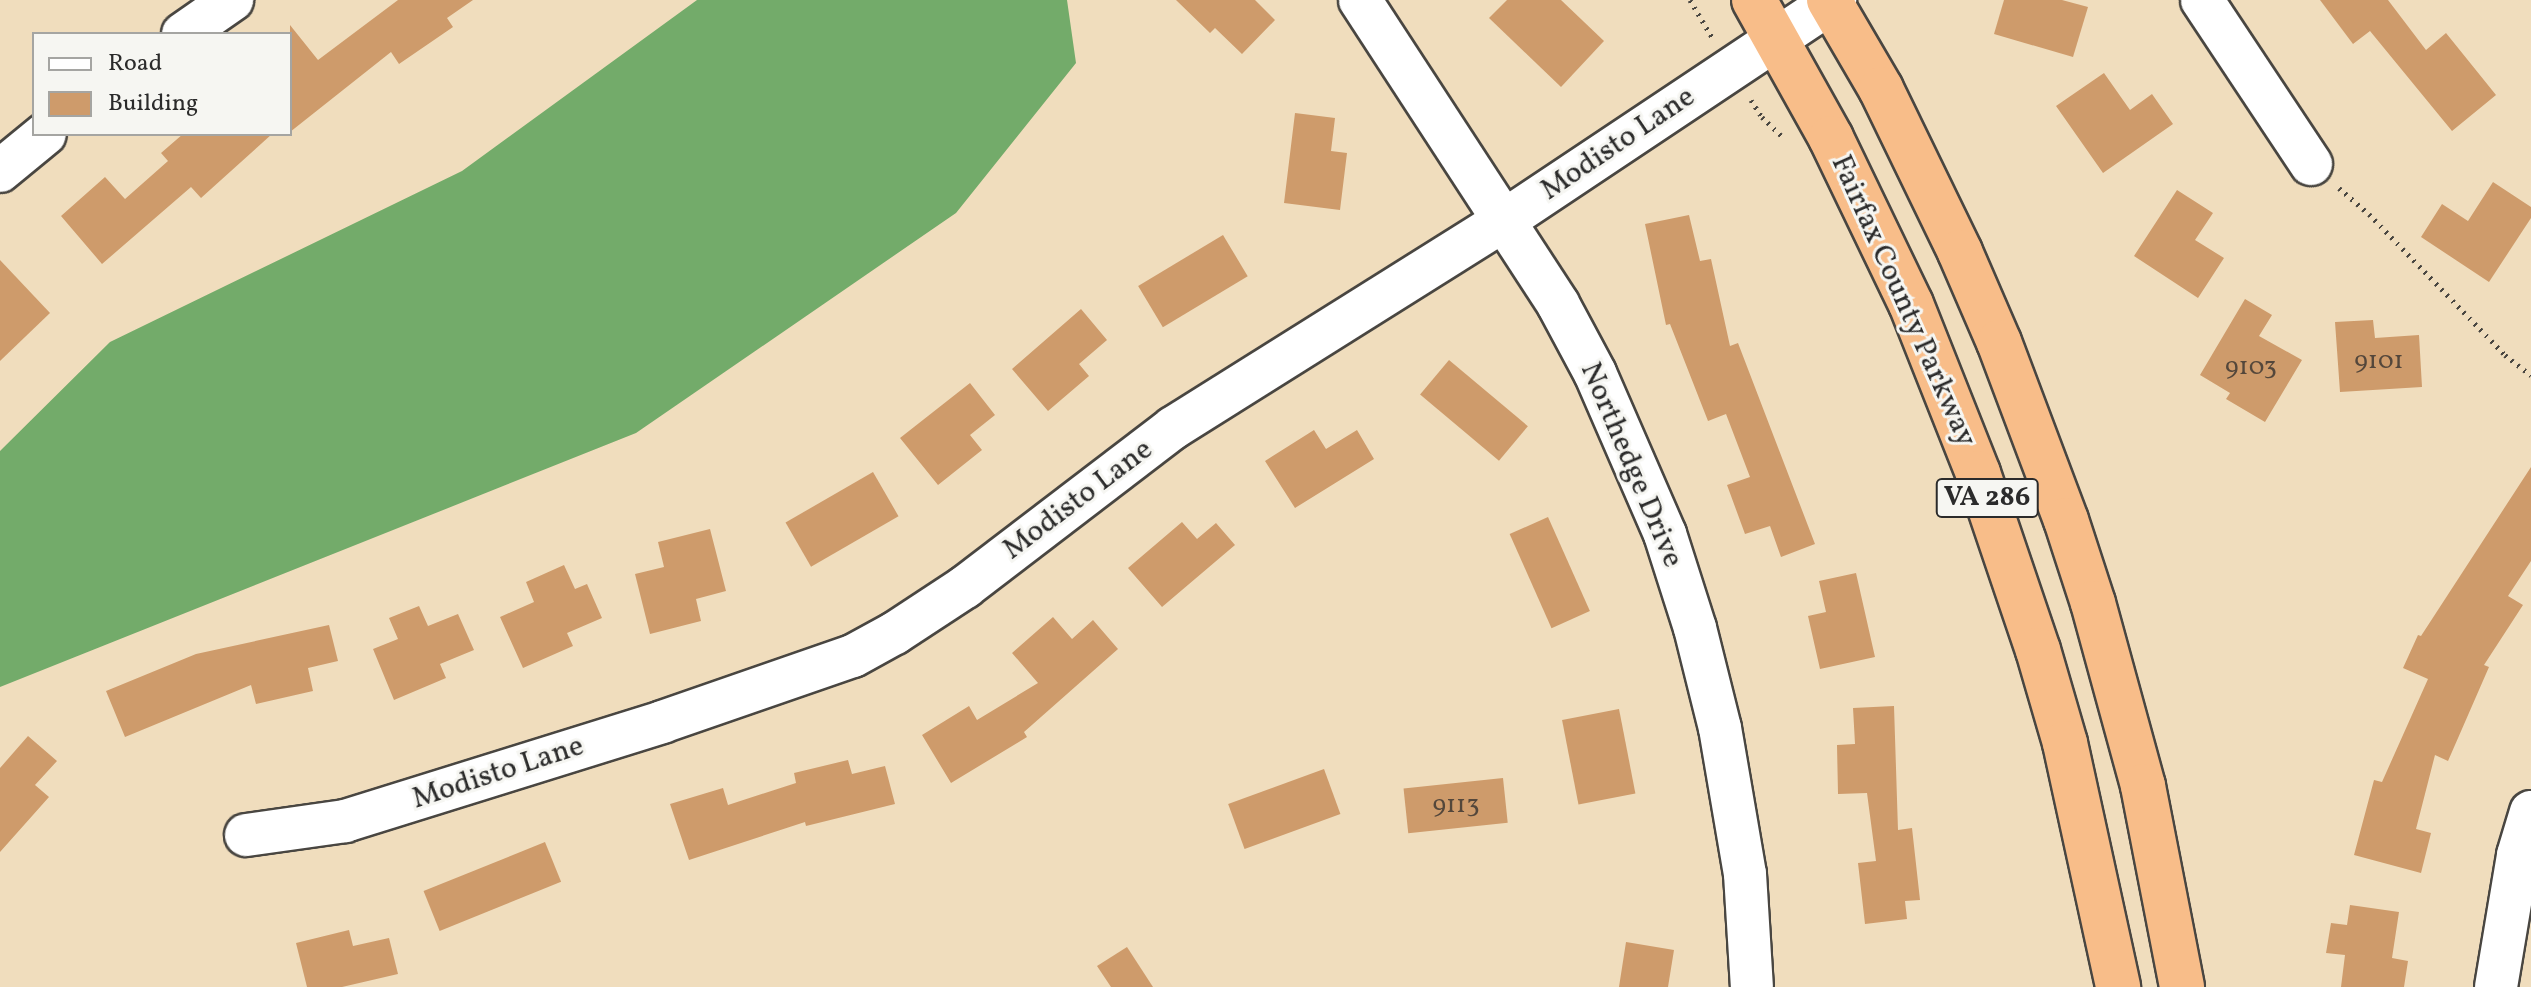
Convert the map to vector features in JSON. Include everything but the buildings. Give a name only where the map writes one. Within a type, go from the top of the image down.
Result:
[{"type":"highway","name":"Fairfax County Parkway","points":[[1754,0],[1831,138],[1911,304],[1978,473],[2034,636],[2065,743],[2118,987]]},
{"type":"highway","name":"VA 286","points":[[1831,1],[1881,89],[1953,238],[2004,355],[2061,505],[2093,603],[2143,786],[2182,987]]},
{"type":"street","points":[[186,32],[232,0]]},
{"type":"street","name":"Northedge Drive","points":[[1360,0],[1505,220],[1595,373],[1665,534],[1691,614],[1720,728],[1745,874],[1752,987]]},
{"type":"street","points":[[2202,0],[2311,164]]},
{"type":"street","name":"Modisto Lane","points":[[246,835],[345,821],[662,722],[853,656],[895,633],[965,587],[1173,428],[1505,220],[1831,1]]},
{"type":"street","points":[[0,171],[43,136]]},
{"type":"street","points":[[2496,987],[2518,855],[2531,812]]},
{"type":"path","points":[[1690,0],[1697,12]]},
{"type":"path","points":[[1762,117],[1791,145]]},
{"type":"path","points":[[2311,164],[2369,214],[2505,355],[2531,375]]},
{"type":"green space","points":[[697,0],[1067,0],[1076,63],[956,213],[636,433],[0,687],[0,451],[110,342],[462,171]]}]
